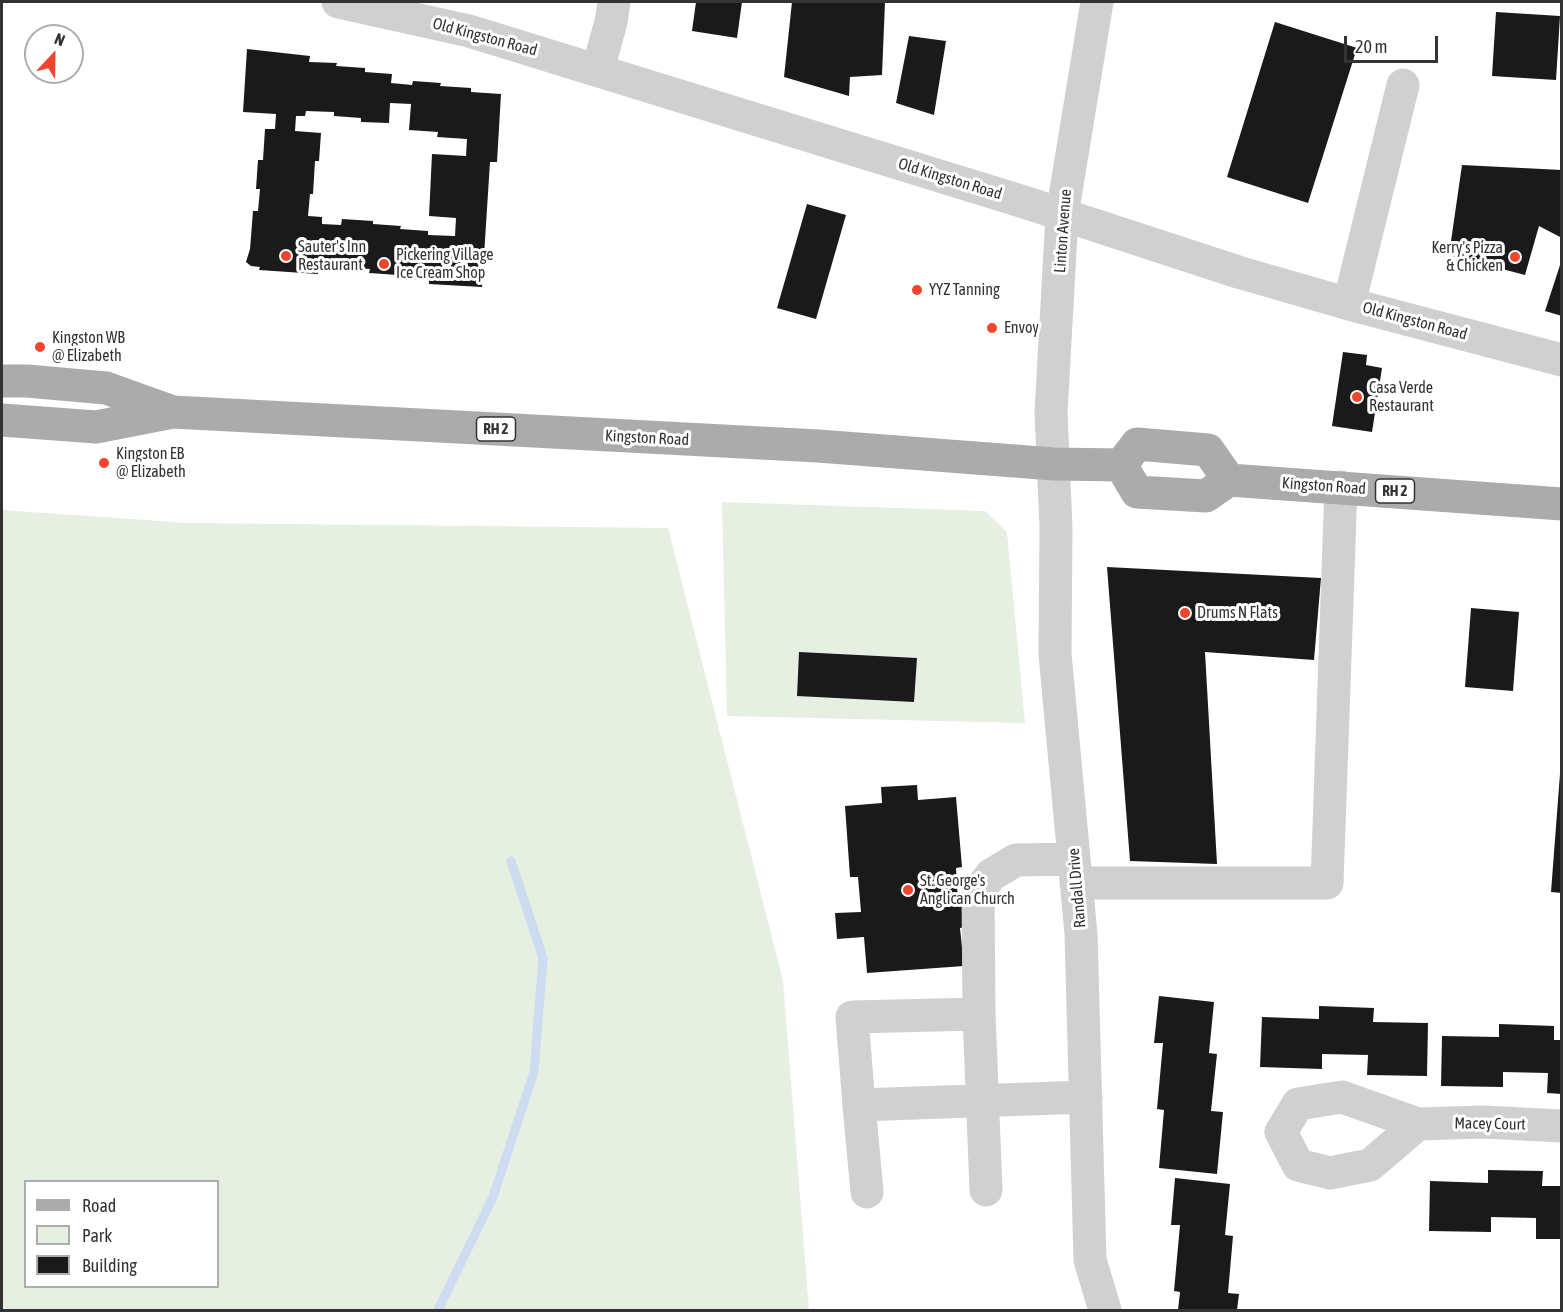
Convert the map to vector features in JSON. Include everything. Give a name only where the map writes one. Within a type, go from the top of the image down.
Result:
[{"type":"main road","name":"RH 2","points":[[2,381],[106,388],[173,412]]},
{"type":"main road","name":"Kingston Road","points":[[173,412],[818,446],[1054,464],[1121,465]]},
{"type":"main road","name":"RH 2","points":[[2,420],[96,427],[173,412]]},
{"type":"main road","points":[[1137,444],[1208,450],[1229,480],[1206,496],[1137,492],[1121,465],[1137,444]]},
{"type":"main road","name":"Kingston Road","points":[[1229,480],[1562,504]]},
{"type":"street","name":"Old Kingston Road","points":[[338,2],[470,31],[1095,224],[1238,272],[1562,360]]},
{"type":"street","points":[[598,69],[614,2]]},
{"type":"street","name":"Linton Avenue","points":[[1054,464],[1051,413],[1062,215],[1097,2]]},
{"type":"street","points":[[1349,304],[1403,85]]},
{"type":"street","name":"Randall Drive","points":[[1054,464],[1055,654],[1081,934],[1090,1260],[1105,1311]]},
{"type":"street","points":[[986,1190],[979,1014],[978,891],[991,875],[1016,860],[1075,871],[1327,883],[1341,487]]},
{"type":"street","points":[[867,1192],[852,1017],[979,1014]]},
{"type":"street","points":[[859,1106],[1086,1097]]},
{"type":"street","name":"Macey Court","points":[[1418,1124],[1483,1122],[1562,1126]]},
{"type":"green space","points":[[722,502],[985,511],[1007,532],[1025,723],[727,716]]},
{"type":"green space","points":[[2,510],[188,523],[668,528],[783,981],[809,1310],[2,1310]]},
{"type":"building","points":[[696,2],[742,2],[737,38],[692,31]]},
{"type":"building","points":[[792,2],[885,2],[882,75],[850,77],[849,96],[784,77]]},
{"type":"building","points":[[1496,12],[1560,16],[1556,80],[1492,76]]},
{"type":"building","points":[[1275,22],[1357,48],[1308,203],[1227,177]]},
{"type":"building","points":[[909,36],[946,41],[934,115],[896,103]]},
{"type":"building","points":[[247,49],[310,56],[309,62],[337,63],[336,66],[365,68],[365,72],[392,74],[391,83],[412,85],[413,81],[441,83],[440,86],[471,88],[471,92],[501,94],[497,162],[490,162],[482,287],[429,284],[429,280],[369,273],[370,269],[339,267],[339,262],[319,261],[318,274],[259,270],[260,267],[251,266],[246,262],[250,249],[253,211],[258,211],[260,189],[256,189],[258,160],[263,160],[265,129],[275,129],[276,114],[243,112]],"holes":[[[390,103],[411,104],[409,130],[438,132],[437,137],[467,139],[466,156],[432,154],[429,216],[456,218],[455,236],[428,235],[428,231],[400,229],[401,226],[373,224],[373,221],[342,219],[341,225],[322,224],[322,217],[308,216],[310,194],[313,194],[315,161],[319,161],[321,133],[295,131],[296,116],[305,116],[306,111],[334,112],[334,116],[361,118],[361,122],[389,123]]]},
{"type":"building","points":[[1462,165],[1562,170],[1562,238],[1539,226],[1525,275],[1449,255]]},
{"type":"building","points":[[807,204],[846,215],[816,319],[777,308]]},
{"type":"building","points":[[1562,259],[1562,316],[1545,311]]},
{"type":"building","name":"Casa Verde Restaurant","points":[[1343,352],[1367,355],[1366,365],[1382,368],[1372,432],[1332,426]]},
{"type":"building","points":[[1107,567],[1321,578],[1314,660],[1205,652],[1217,864],[1130,861]]},
{"type":"building","points":[[1471,608],[1519,612],[1513,691],[1465,687]]},
{"type":"building","points":[[799,652],[917,658],[914,702],[797,696]]},
{"type":"building","points":[[1560,774],[1562,774],[1562,893],[1551,892]]},
{"type":"building","name":"St. George's Anglican Church","points":[[917,785],[918,800],[956,797],[962,867],[956,868],[958,903],[966,903],[968,927],[960,928],[964,966],[867,973],[864,937],[837,939],[835,913],[861,912],[858,877],[850,877],[845,806],[882,803],[881,787]]},
{"type":"building","points":[[1159,996],[1214,1002],[1209,1053],[1217,1054],[1211,1111],[1223,1112],[1217,1174],[1159,1168],[1164,1110],[1157,1109],[1163,1043],[1154,1043]]},
{"type":"building","points":[[1319,1006],[1374,1008],[1373,1022],[1428,1023],[1427,1076],[1367,1075],[1368,1055],[1322,1054],[1322,1069],[1260,1067],[1262,1017],[1319,1019]]},
{"type":"building","points":[[1499,1024],[1554,1026],[1554,1040],[1562,1040],[1562,1094],[1547,1093],[1548,1073],[1503,1072],[1503,1087],[1441,1086],[1442,1036],[1499,1037]]},
{"type":"building","points":[[1488,1170],[1543,1171],[1542,1186],[1562,1186],[1562,1239],[1536,1239],[1536,1218],[1491,1217],[1491,1232],[1429,1231],[1430,1181],[1488,1183]]},
{"type":"building","points":[[1175,1178],[1230,1184],[1225,1235],[1233,1236],[1228,1293],[1239,1294],[1237,1310],[1178,1310],[1180,1292],[1174,1291],[1180,1225],[1171,1225]]},
{"type":"waterway","points":[[438,1310],[493,1197],[534,1072],[543,958],[511,861]]},
{"type":"place","name":"Sauter's Inn Restaurant","points":[[286,256]]},
{"type":"place","name":"Kerry's Pizza & Chicken","points":[[1515,257]]},
{"type":"place","name":"Pickering Village Ice Cream Shop","points":[[384,264]]},
{"type":"place","name":"YYZ Tanning","points":[[917,290]]},
{"type":"place","name":"Envoy","points":[[992,328]]},
{"type":"place","name":"Kingston WB @ Elizabeth","points":[[40,347]]},
{"type":"place","name":"Casa Verde Restaurant","points":[[1357,397]]},
{"type":"place","name":"Kingston EB @ Elizabeth","points":[[104,463]]},
{"type":"place","name":"Drums N Flats","points":[[1185,613]]},
{"type":"place","name":"St. George's Anglican Church","points":[[908,890]]}]
